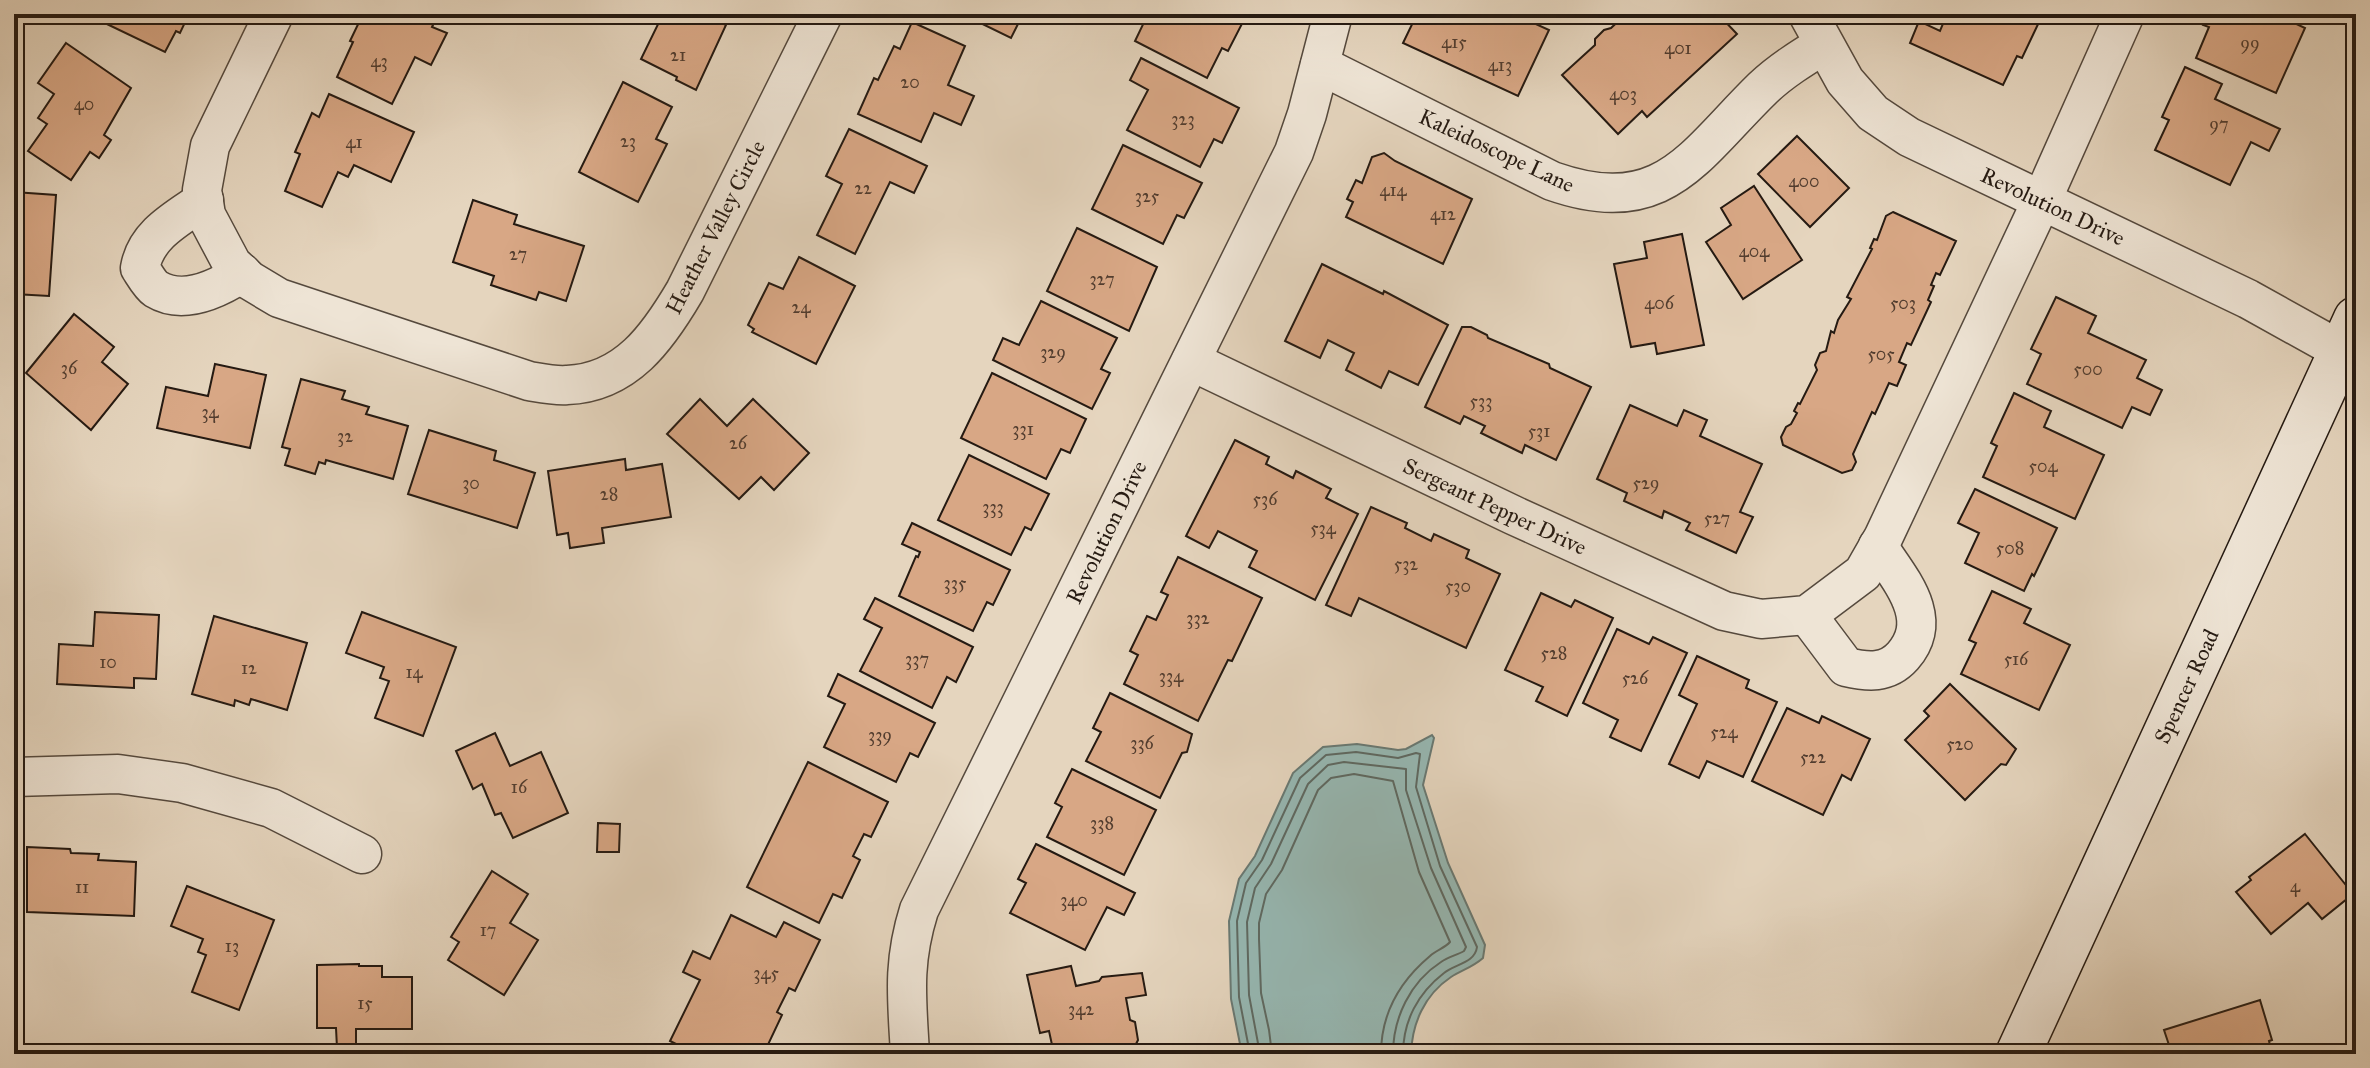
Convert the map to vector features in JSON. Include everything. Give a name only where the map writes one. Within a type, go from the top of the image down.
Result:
[{"type":"main road","name":"Spencer Road","points":[[2018,1054],[2351,342]]},
{"type":"street","name":"Heather Valley Circle","points":[[274,14],[210,146],[202,190],[206,215],[232,264],[279,298],[529,381],[568,385],[598,378],[629,363],[661,332],[685,291],[823,14]]},
{"type":"street","name":"Revolution Drive","points":[[910,1054],[906,976],[909,943],[919,910],[1294,152],[1333,14]]},
{"type":"street","points":[[1878,546],[1910,595],[1918,624],[1915,640],[1901,659],[1878,672],[1846,667],[1807,615],[1863,573],[1878,546],[2042,200],[2125,14]]},
{"type":"street","name":"Revolution Drive","points":[[1816,30],[1845,81],[1873,113],[1909,137],[2248,299],[2351,342]]},
{"type":"street","name":"Kaleidoscope Lane","points":[[1320,65],[1552,181],[1581,191],[1611,193],[1643,188],[1677,174],[1789,67],[1816,30]]},
{"type":"street","points":[[204,200],[158,232],[142,252],[140,268],[155,289],[181,296],[218,289],[242,273]]},
{"type":"street","name":"Sergeant Pepper Drive","points":[[1191,361],[1513,515],[1724,611],[1761,619],[1807,615]]},
{"type":"street","points":[[14,777],[118,774],[182,783],[271,808],[362,854]]},
{"type":"water","points":[[1432,735],[1434,738],[1423,785],[1448,863],[1485,945],[1483,958],[1451,977],[1427,1001],[1417,1021],[1411,1054],[1242,1054],[1231,999],[1229,921],[1239,879],[1255,856],[1293,773],[1323,747],[1357,744],[1398,750]]},
{"type":"building","points":[[86,14],[189,14],[180,33],[176,31],[165,52]]},
{"type":"building","points":[[363,14],[438,14],[432,27],[447,33],[431,65],[415,57],[392,104],[337,77]]},
{"type":"building","points":[[663,14],[724,14],[720,22],[726,25],[696,90],[641,59]]},
{"type":"building","points":[[962,14],[1023,14],[1011,38]]},
{"type":"building","points":[[1148,14],[1247,14],[1228,51],[1222,48],[1207,78],[1135,41]]},
{"type":"building","points":[[1417,14],[1514,14],[1549,30],[1518,96],[1403,43]]},
{"type":"building","points":[[1626,14],[1718,14],[1737,34],[1647,117],[1642,111],[1618,134],[1562,75],[1595,45],[1595,39],[1604,30],[1611,28]]},
{"type":"building","points":[[1947,14],[2033,14],[2031,17],[2040,20],[2022,58],[2017,56],[2003,85],[1910,43],[1919,21],[1940,31]]},
{"type":"building","points":[[2208,14],[2275,14],[2305,28],[2276,93],[2196,58],[2209,27],[2203,25]]},
{"type":"building","points":[[912,22],[965,46],[948,85],[974,96],[961,125],[934,113],[921,142],[858,114],[874,78],[878,80],[894,46],[900,49]]},
{"type":"building","points":[[66,43],[131,88],[104,135],[111,140],[99,158],[90,152],[71,180],[28,151],[47,124],[38,118],[54,94],[38,83]]},
{"type":"building","points":[[1141,58],[1239,108],[1222,143],[1214,139],[1200,167],[1127,130],[1148,90],[1130,80]]},
{"type":"building","points":[[2185,67],[2222,84],[2215,99],[2280,129],[2269,151],[2251,142],[2230,185],[2155,150],[2169,120],[2162,117]]},
{"type":"building","points":[[623,82],[672,107],[656,139],[667,144],[638,202],[579,172]]},
{"type":"building","points":[[329,94],[414,132],[391,182],[354,165],[348,177],[338,172],[322,207],[285,191],[300,154],[295,152],[312,113],[319,117]]},
{"type":"building","points":[[849,129],[927,166],[914,193],[890,182],[855,254],[817,235],[842,184],[826,176]]},
{"type":"building","points":[[1797,136],[1849,188],[1810,227],[1758,174]]},
{"type":"building","points":[[1123,145],[1202,183],[1184,218],[1177,215],[1163,244],[1092,209]]},
{"type":"building","points":[[1384,153],[1472,199],[1443,264],[1346,217],[1353,202],[1347,199],[1356,180],[1362,183],[1372,157]]},
{"type":"building","points":[[1754,186],[1802,260],[1743,299],[1706,242],[1731,225],[1721,208]]},
{"type":"building","points":[[14,192],[56,195],[49,296],[14,294]]},
{"type":"building","points":[[473,200],[517,215],[514,224],[584,246],[566,301],[539,292],[536,300],[491,285],[494,276],[453,262]]},
{"type":"building","points":[[1893,212],[1956,241],[1940,275],[1936,273],[1928,300],[1931,302],[1911,345],[1907,343],[1899,362],[1906,365],[1897,386],[1889,383],[1853,454],[1856,462],[1852,470],[1842,473],[1783,445],[1781,437],[1797,413],[1794,411],[1817,370],[1815,365],[1820,353],[1826,351],[1831,331],[1834,333],[1851,299],[1847,297],[1872,249],[1874,239],[1877,240],[1886,216]]},
{"type":"building","points":[[1077,228],[1157,267],[1129,331],[1047,291]]},
{"type":"building","points":[[1682,234],[1704,345],[1657,354],[1655,343],[1631,347],[1614,264],[1647,258],[1644,242]]},
{"type":"building","points":[[799,257],[855,286],[816,364],[752,332],[754,329],[748,325],[769,283],[783,289]]},
{"type":"building","points":[[1322,264],[1383,294],[1384,291],[1448,325],[1418,385],[1389,371],[1381,388],[1346,370],[1354,353],[1328,340],[1320,358],[1285,341]]},
{"type":"building","points":[[2056,297],[2096,316],[2088,333],[2146,360],[2137,378],[2162,390],[2150,415],[2132,407],[2122,428],[2027,384],[2041,354],[2031,349]]},
{"type":"building","points":[[1041,301],[1117,338],[1101,369],[1110,373],[1092,409],[993,360],[1003,338],[1019,345]]},
{"type":"building","points":[[74,314],[114,347],[102,362],[128,384],[91,430],[26,373]]},
{"type":"building","points":[[1462,327],[1471,327],[1591,387],[1556,460],[1525,445],[1522,453],[1481,433],[1485,426],[1464,416],[1460,424],[1425,407]]},
{"type":"building","points":[[215,364],[266,375],[250,448],[157,428],[166,387],[208,396]]},
{"type":"building","points":[[992,373],[1086,419],[1070,453],[1061,449],[1046,479],[961,438]]},
{"type":"building","points":[[301,379],[345,391],[342,399],[369,407],[366,414],[408,426],[393,479],[326,460],[325,464],[319,462],[315,474],[285,465],[290,449],[282,447]]},
{"type":"building","points":[[2014,393],[2051,411],[2044,427],[2104,455],[2075,519],[1983,477],[1997,446],[1991,443]]},
{"type":"building","points":[[700,399],[727,426],[753,399],[809,453],[774,490],[761,477],[739,499],[667,434]]},
{"type":"building","points":[[1630,405],[1677,426],[1684,410],[1707,420],[1700,436],[1762,464],[1740,512],[1753,517],[1736,553],[1686,530],[1690,523],[1664,511],[1662,518],[1624,501],[1627,493],[1597,479]]},
{"type":"building","points":[[429,430],[496,451],[494,460],[535,473],[517,528],[408,494]]},
{"type":"building","points":[[1235,440],[1269,457],[1266,464],[1293,478],[1296,471],[1331,489],[1326,498],[1358,514],[1315,600],[1249,567],[1257,551],[1218,531],[1209,548],[1186,536]]},
{"type":"building","points":[[969,455],[1049,494],[1031,530],[1025,527],[1011,555],[938,520]]},
{"type":"building","points":[[625,459],[626,470],[662,464],[671,517],[602,528],[604,543],[570,548],[568,533],[557,535],[548,471]]},
{"type":"building","points":[[1975,489],[2057,528],[2024,591],[1965,563],[1979,533],[1958,523]]},
{"type":"building","points":[[1371,507],[1407,523],[1405,528],[1431,541],[1434,534],[1469,550],[1466,558],[1500,574],[1466,648],[1359,598],[1351,616],[1326,605]]},
{"type":"building","points":[[912,523],[1010,570],[993,605],[987,602],[973,631],[899,596],[920,552],[902,544]]},
{"type":"building","points":[[1178,557],[1262,598],[1232,661],[1228,660],[1198,721],[1124,684],[1138,655],[1130,651],[1147,616],[1156,620],[1168,595],[1161,592]]},
{"type":"building","points":[[1992,591],[2031,609],[2024,623],[2070,645],[2039,710],[1961,674],[1976,643],[1969,640]]},
{"type":"building","points":[[1541,593],[1571,607],[1575,600],[1613,618],[1567,716],[1536,701],[1543,687],[1505,670]]},
{"type":"building","points":[[875,598],[973,647],[956,682],[947,677],[932,708],[860,671],[882,628],[864,619]]},
{"type":"building","points":[[95,612],[159,615],[156,679],[134,678],[134,688],[57,684],[59,644],[93,646]]},
{"type":"building","points":[[362,612],[456,647],[423,736],[375,718],[389,681],[380,678],[384,667],[346,653]]},
{"type":"building","points":[[214,616],[307,643],[287,710],[251,699],[249,705],[235,700],[234,706],[192,694]]},
{"type":"building","points":[[1617,629],[1649,644],[1653,637],[1687,653],[1641,751],[1610,737],[1618,720],[1583,703]]},
{"type":"building","points":[[1697,656],[1749,680],[1746,688],[1777,702],[1743,777],[1707,761],[1699,778],[1669,764],[1697,704],[1679,695]]},
{"type":"building","points":[[838,674],[935,723],[918,757],[910,753],[896,782],[824,747],[845,704],[828,696]]},
{"type":"building","points":[[1950,684],[2016,749],[2006,765],[2001,764],[1965,800],[1905,740],[1929,716],[1924,711]]},
{"type":"building","points":[[1110,693],[1192,734],[1187,752],[1182,753],[1160,798],[1086,761],[1101,732],[1093,728]]},
{"type":"building","points":[[1787,708],[1819,723],[1822,716],[1870,739],[1851,780],[1842,775],[1823,815],[1752,781]]},
{"type":"building","points":[[495,733],[510,766],[541,752],[568,813],[513,838],[501,813],[495,815],[482,784],[473,789],[456,751]]},
{"type":"building","points":[[808,762],[888,802],[871,837],[864,834],[853,856],[860,860],[842,898],[833,894],[819,923],[747,887]]},
{"type":"building","points":[[1072,769],[1156,810],[1124,875],[1047,837],[1062,807],[1055,803]]},
{"type":"building","points":[[598,823],[620,824],[619,852],[597,852]]},
{"type":"building","points":[[2305,834],[2353,894],[2322,919],[2308,903],[2271,934],[2236,892],[2251,880],[2249,877]]},
{"type":"building","points":[[1036,844],[1135,893],[1124,915],[1107,907],[1085,950],[1010,913],[1026,883],[1018,879]]},
{"type":"building","points":[[27,847],[70,849],[71,853],[99,854],[98,860],[136,862],[134,916],[27,912]]},
{"type":"building","points":[[492,871],[528,894],[510,923],[538,940],[504,995],[448,960],[459,942],[451,937]]},
{"type":"building","points":[[187,886],[274,920],[239,1010],[192,992],[206,955],[198,952],[203,939],[171,926]]},
{"type":"building","points":[[731,915],[776,937],[784,922],[820,940],[795,991],[789,988],[777,1012],[782,1015],[765,1051],[757,1047],[754,1054],[696,1054],[670,1041],[700,980],[683,972],[693,951],[710,959]]},
{"type":"building","points":[[317,965],[382,966],[382,977],[412,977],[412,1029],[356,1029],[356,1047],[337,1048],[336,1028],[317,1028]]},
{"type":"building","points":[[1071,966],[1076,986],[1099,981],[1102,977],[1142,973],[1146,995],[1126,998],[1130,1020],[1135,1022],[1138,1040],[1135,1046],[1097,1054],[1054,1054],[1049,1031],[1040,1033],[1027,975]]},
{"type":"building","points":[[2260,1000],[2272,1040],[2269,1041],[2272,1054],[2172,1054],[2164,1030]]}]
